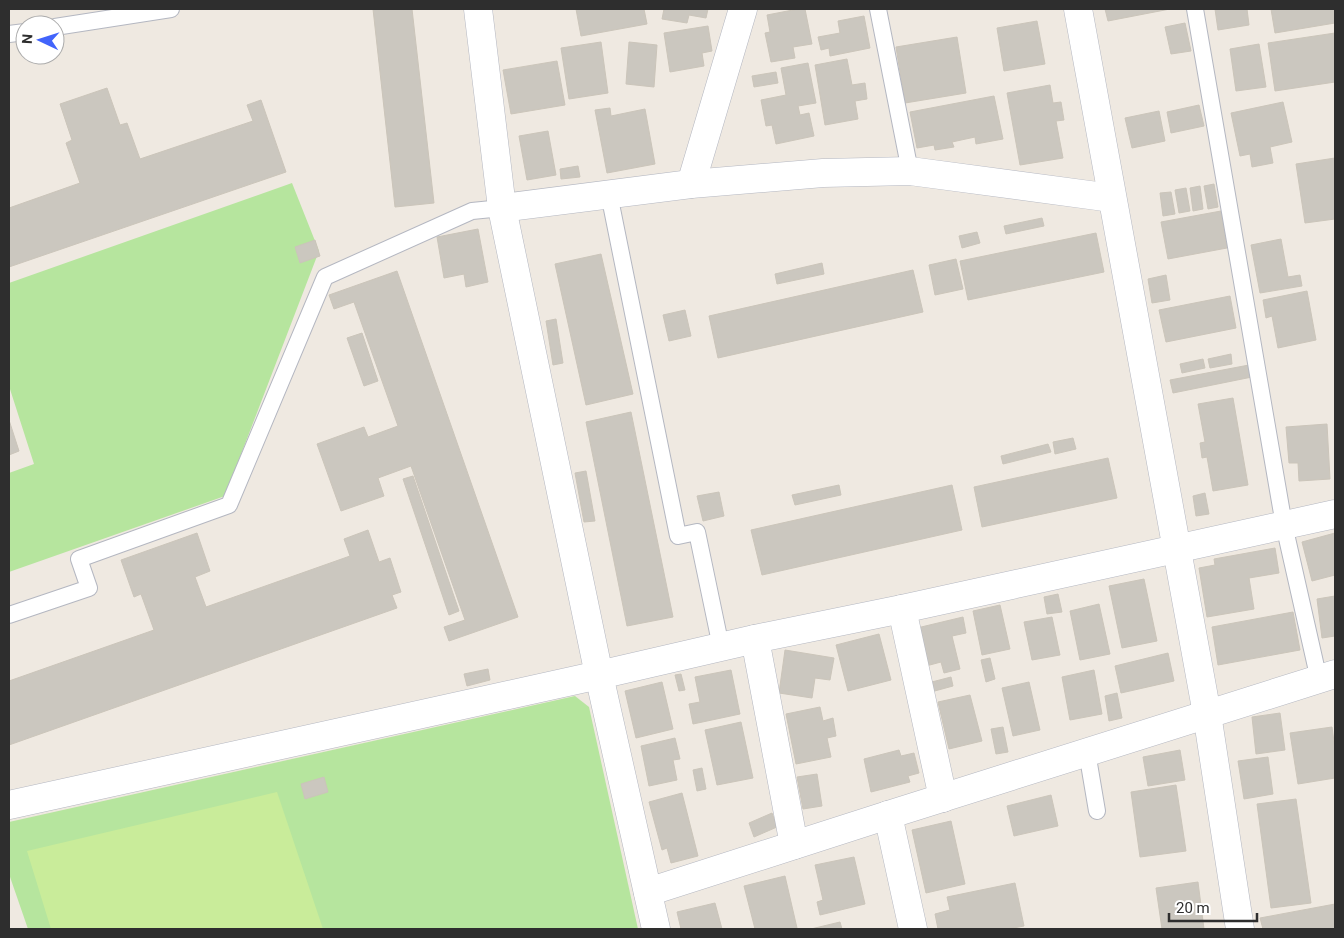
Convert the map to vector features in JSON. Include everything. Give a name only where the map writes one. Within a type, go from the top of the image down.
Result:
[{"type":"street","points":[[478,9],[502,208],[599,675],[656,929]]},
{"type":"street","points":[[690,184],[743,9]]},
{"type":"street","points":[[1078,9],[1208,714],[1240,929]]},
{"type":"street","points":[[502,208],[690,184],[823,173],[910,171],[1112,198]]},
{"type":"street","points":[[9,805],[755,639],[902,609],[1335,514]]},
{"type":"street","points":[[902,609],[943,798]]},
{"type":"street","points":[[755,639],[794,845]]},
{"type":"street","points":[[648,892],[1327,677]]},
{"type":"street","points":[[888,815],[913,929]]},
{"type":"lane","points":[[65,25],[171,9]]},
{"type":"lane","points":[[878,9],[910,171]]},
{"type":"lane","points":[[1195,9],[1284,525],[1327,677]]},
{"type":"lane","points":[[610,194],[678,536],[697,532],[722,647]]},
{"type":"lane","points":[[9,615],[89,588],[79,559],[229,505],[325,277],[472,211],[502,208]]},
{"type":"lane","points":[[1088,752],[1096,810]]},
{"type":"green space","points":[[292,183],[319,251],[225,496],[9,572],[9,473],[34,464],[9,386],[9,283]]},
{"type":"green space","points":[[575,696],[589,707],[638,929],[28,929],[9,874],[9,822]]},
{"type":"green space","points":[[277,792],[323,929],[51,929],[27,851]]},
{"type":"building","points":[[373,9],[412,9],[434,203],[395,207]]},
{"type":"building","points":[[576,9],[644,9],[647,24],[581,36]]},
{"type":"building","points":[[664,9],[708,9],[706,18],[689,15],[687,23],[662,19]]},
{"type":"building","points":[[805,9],[812,44],[793,47],[795,58],[771,62],[765,33],[770,32],[767,15]]},
{"type":"building","points":[[1105,9],[1170,9],[1108,21]]},
{"type":"building","points":[[1215,9],[1247,9],[1249,25],[1218,30]]},
{"type":"building","points":[[1271,9],[1335,9],[1335,23],[1275,33]]},
{"type":"building","points":[[864,16],[870,48],[830,56],[829,48],[821,50],[818,37],[840,33],[838,21]]},
{"type":"building","points":[[1037,21],[1045,64],[1004,71],[997,28]]},
{"type":"building","points":[[1185,23],[1191,51],[1171,54],[1165,27]]},
{"type":"building","points":[[708,26],[712,51],[702,53],[704,66],[670,72],[664,33]]},
{"type":"building","points":[[1335,33],[1335,82],[1275,91],[1268,43]]},
{"type":"building","points":[[957,37],[966,93],[905,103],[896,47]]},
{"type":"building","points":[[601,42],[608,93],[569,99],[561,48]]},
{"type":"building","points":[[629,42],[657,45],[654,87],[626,84]]},
{"type":"building","points":[[1259,44],[1266,87],[1236,91],[1230,49]]},
{"type":"building","points":[[847,59],[852,85],[865,83],[867,99],[855,101],[858,119],[825,125],[815,65]]},
{"type":"building","points":[[557,61],[565,105],[511,114],[503,70]]},
{"type":"building","points":[[808,63],[816,103],[798,106],[800,115],[809,113],[814,136],[776,144],[772,125],[766,126],[761,100],[786,95],[781,68]]},
{"type":"building","points":[[776,72],[778,83],[754,87],[752,76]]},
{"type":"building","points":[[1050,85],[1053,103],[1061,102],[1064,120],[1056,121],[1063,158],[1020,165],[1007,93]]},
{"type":"building","points":[[107,88],[120,125],[127,123],[140,159],[253,121],[247,105],[261,100],[286,172],[9,267],[9,208],[80,183],[66,143],[72,140],[60,104]]},
{"type":"building","points":[[994,96],[1003,139],[976,144],[975,137],[952,142],[954,147],[935,150],[934,145],[917,148],[910,112]]},
{"type":"building","points":[[1283,102],[1292,142],[1270,147],[1273,163],[1252,167],[1250,154],[1240,156],[1231,113]]},
{"type":"building","points":[[1199,105],[1204,126],[1171,133],[1167,112]]},
{"type":"building","points":[[610,108],[611,116],[645,109],[655,164],[607,173],[595,110]]},
{"type":"building","points":[[1159,111],[1165,141],[1132,148],[1125,118]]},
{"type":"building","points":[[548,131],[556,175],[527,180],[519,136]]},
{"type":"building","points":[[1335,158],[1335,219],[1305,223],[1296,164]]},
{"type":"building","points":[[578,166],[580,177],[561,179],[560,169]]},
{"type":"building","points":[[1214,184],[1218,207],[1208,209],[1204,186]]},
{"type":"building","points":[[1200,186],[1203,209],[1193,211],[1190,188]]},
{"type":"building","points":[[1186,188],[1190,211],[1179,213],[1175,190]]},
{"type":"building","points":[[1171,192],[1175,214],[1163,216],[1160,193]]},
{"type":"building","points":[[1221,211],[1227,248],[1168,259],[1161,222]]},
{"type":"building","points":[[1042,218],[1044,226],[1006,234],[1004,226]]},
{"type":"building","points":[[478,229],[488,282],[466,287],[464,274],[444,278],[437,237]]},
{"type":"building","points":[[977,232],[980,243],[962,248],[959,236]]},
{"type":"building","points":[[1096,233],[1104,272],[968,300],[960,261]]},
{"type":"building","points":[[1281,239],[1288,277],[1300,275],[1302,286],[1260,293],[1251,245]]},
{"type":"building","points":[[315,240],[320,256],[300,263],[295,247]]},
{"type":"building","points":[[601,254],[633,394],[586,405],[555,264]]},
{"type":"building","points":[[956,259],[963,289],[935,295],[929,265]]},
{"type":"building","points":[[822,263],[824,274],[777,284],[775,274]]},
{"type":"building","points":[[913,270],[923,312],[718,358],[709,316]]},
{"type":"building","points":[[397,271],[518,617],[449,641],[444,627],[465,620],[411,466],[378,478],[384,496],[341,511],[317,444],[364,427],[368,437],[398,426],[354,302],[334,309],[329,295]]},
{"type":"building","points":[[1166,275],[1170,300],[1152,303],[1148,279]]},
{"type":"building","points":[[1307,291],[1316,340],[1278,348],[1272,316],[1266,318],[1263,300]]},
{"type":"building","points":[[1230,296],[1236,328],[1166,342],[1159,310]]},
{"type":"building","points":[[685,310],[691,336],[669,341],[663,315]]},
{"type":"building","points":[[556,319],[563,363],[553,365],[546,321]]},
{"type":"building","points":[[362,333],[378,381],[364,386],[347,338]]},
{"type":"building","points":[[1231,354],[1232,364],[1210,368],[1208,359]]},
{"type":"building","points":[[1203,359],[1205,368],[1182,373],[1180,364]]},
{"type":"building","points":[[1249,365],[1252,377],[1173,393],[1170,380]]},
{"type":"building","points":[[1233,398],[1248,485],[1213,491],[1207,457],[1202,458],[1200,443],[1205,442],[1198,404]]},
{"type":"building","points":[[631,412],[673,617],[627,626],[586,422]]},
{"type":"building","points":[[9,420],[19,451],[9,455]]},
{"type":"building","points":[[1327,424],[1330,479],[1299,481],[1298,463],[1289,463],[1286,427]]},
{"type":"building","points":[[1073,438],[1076,449],[1055,454],[1053,442]]},
{"type":"building","points":[[1048,444],[1051,452],[1003,464],[1001,456]]},
{"type":"building","points":[[1108,458],[1117,498],[982,527],[974,487]]},
{"type":"building","points":[[586,471],[595,521],[584,522],[575,473]]},
{"type":"building","points":[[413,476],[459,611],[449,615],[403,479]]},
{"type":"building","points":[[839,485],[841,495],[795,505],[792,495]]},
{"type":"building","points":[[952,485],[962,530],[762,575],[751,530]]},
{"type":"building","points":[[719,492],[724,516],[703,521],[697,496]]},
{"type":"building","points":[[1205,493],[1209,514],[1196,516],[1193,496]]},
{"type":"building","points":[[368,530],[379,562],[390,558],[401,592],[392,595],[397,608],[9,745],[9,681],[154,630],[141,594],[134,597],[121,560],[197,533],[210,571],[195,577],[206,607],[350,556],[344,539]]},
{"type":"building","points":[[1335,533],[1335,575],[1312,581],[1302,542]]},
{"type":"building","points":[[1275,548],[1279,573],[1249,578],[1254,609],[1207,617],[1199,568],[1215,565],[1214,559]]},
{"type":"building","points":[[1144,579],[1157,641],[1122,648],[1109,586]]},
{"type":"building","points":[[1058,594],[1062,612],[1047,614],[1044,597]]},
{"type":"building","points":[[1335,596],[1335,636],[1322,638],[1317,599]]},
{"type":"building","points":[[1099,604],[1110,654],[1080,660],[1070,611]]},
{"type":"building","points":[[1000,605],[1010,649],[982,655],[973,611]]},
{"type":"building","points":[[1293,612],[1300,650],[1218,665],[1212,627]]},
{"type":"building","points":[[963,617],[966,633],[952,636],[960,669],[944,673],[941,662],[926,666],[917,628]]},
{"type":"building","points":[[1052,617],[1060,655],[1032,660],[1024,622]]},
{"type":"building","points":[[879,634],[891,680],[848,691],[836,645]]},
{"type":"building","points":[[785,650],[834,658],[830,680],[815,678],[812,698],[779,693]]},
{"type":"building","points":[[1168,653],[1174,681],[1121,693],[1115,666]]},
{"type":"building","points":[[990,658],[995,679],[986,682],[981,660]]},
{"type":"building","points":[[488,669],[490,680],[467,686],[464,674]]},
{"type":"building","points":[[731,670],[740,714],[693,724],[689,704],[700,702],[695,677]]},
{"type":"building","points":[[1094,670],[1102,714],[1070,720],[1062,677]]},
{"type":"building","points":[[681,674],[685,690],[679,691],[675,675]]},
{"type":"building","points":[[951,677],[953,686],[931,692],[928,683]]},
{"type":"building","points":[[662,682],[673,729],[636,738],[625,691]]},
{"type":"building","points":[[1029,682],[1040,730],[1013,736],[1002,688]]},
{"type":"building","points":[[1117,693],[1122,718],[1109,721],[1105,696]]},
{"type":"building","points":[[970,695],[982,741],[949,749],[938,702]]},
{"type":"building","points":[[820,707],[823,721],[833,718],[836,736],[827,738],[831,757],[796,764],[786,714]]},
{"type":"building","points":[[1280,713],[1285,750],[1256,754],[1252,717]]},
{"type":"building","points":[[741,722],[753,778],[717,785],[705,730]]},
{"type":"building","points":[[1003,727],[1008,752],[996,754],[991,729]]},
{"type":"building","points":[[1332,727],[1335,749],[1335,778],[1298,784],[1290,733]]},
{"type":"building","points":[[675,738],[680,759],[673,760],[677,780],[649,786],[641,746]]},
{"type":"building","points":[[899,750],[901,756],[914,753],[919,773],[908,776],[910,782],[871,792],[864,759]]},
{"type":"building","points":[[1180,750],[1185,780],[1148,786],[1143,757]]},
{"type":"building","points":[[1268,757],[1273,794],[1244,799],[1238,761]]},
{"type":"building","points":[[702,768],[706,789],[697,791],[693,770]]},
{"type":"building","points":[[817,774],[822,806],[803,809],[797,777]]},
{"type":"building","points":[[324,777],[328,792],[305,799],[301,784]]},
{"type":"building","points":[[1176,785],[1186,851],[1140,857],[1131,792]]},
{"type":"building","points":[[682,793],[698,856],[671,863],[667,848],[662,850],[649,802]]},
{"type":"building","points":[[1051,795],[1058,826],[1014,836],[1007,806]]},
{"type":"building","points":[[1296,799],[1311,903],[1271,908],[1257,804]]},
{"type":"building","points":[[772,813],[777,827],[754,837],[749,823]]},
{"type":"building","points":[[951,821],[965,884],[926,893],[912,830]]},
{"type":"building","points":[[854,857],[865,904],[820,915],[817,902],[823,900],[815,865]]},
{"type":"building","points":[[785,876],[797,928],[755,929],[744,886]]},
{"type":"building","points":[[1198,882],[1204,929],[1162,929],[1156,888]]},
{"type":"building","points":[[1015,883],[1024,926],[1008,929],[938,929],[935,914],[950,910],[947,897]]},
{"type":"building","points":[[715,903],[722,929],[681,929],[677,912]]},
{"type":"building","points":[[1335,904],[1335,929],[1263,929],[1260,918]]},
{"type":"building","points":[[840,922],[842,929],[811,929]]}]
